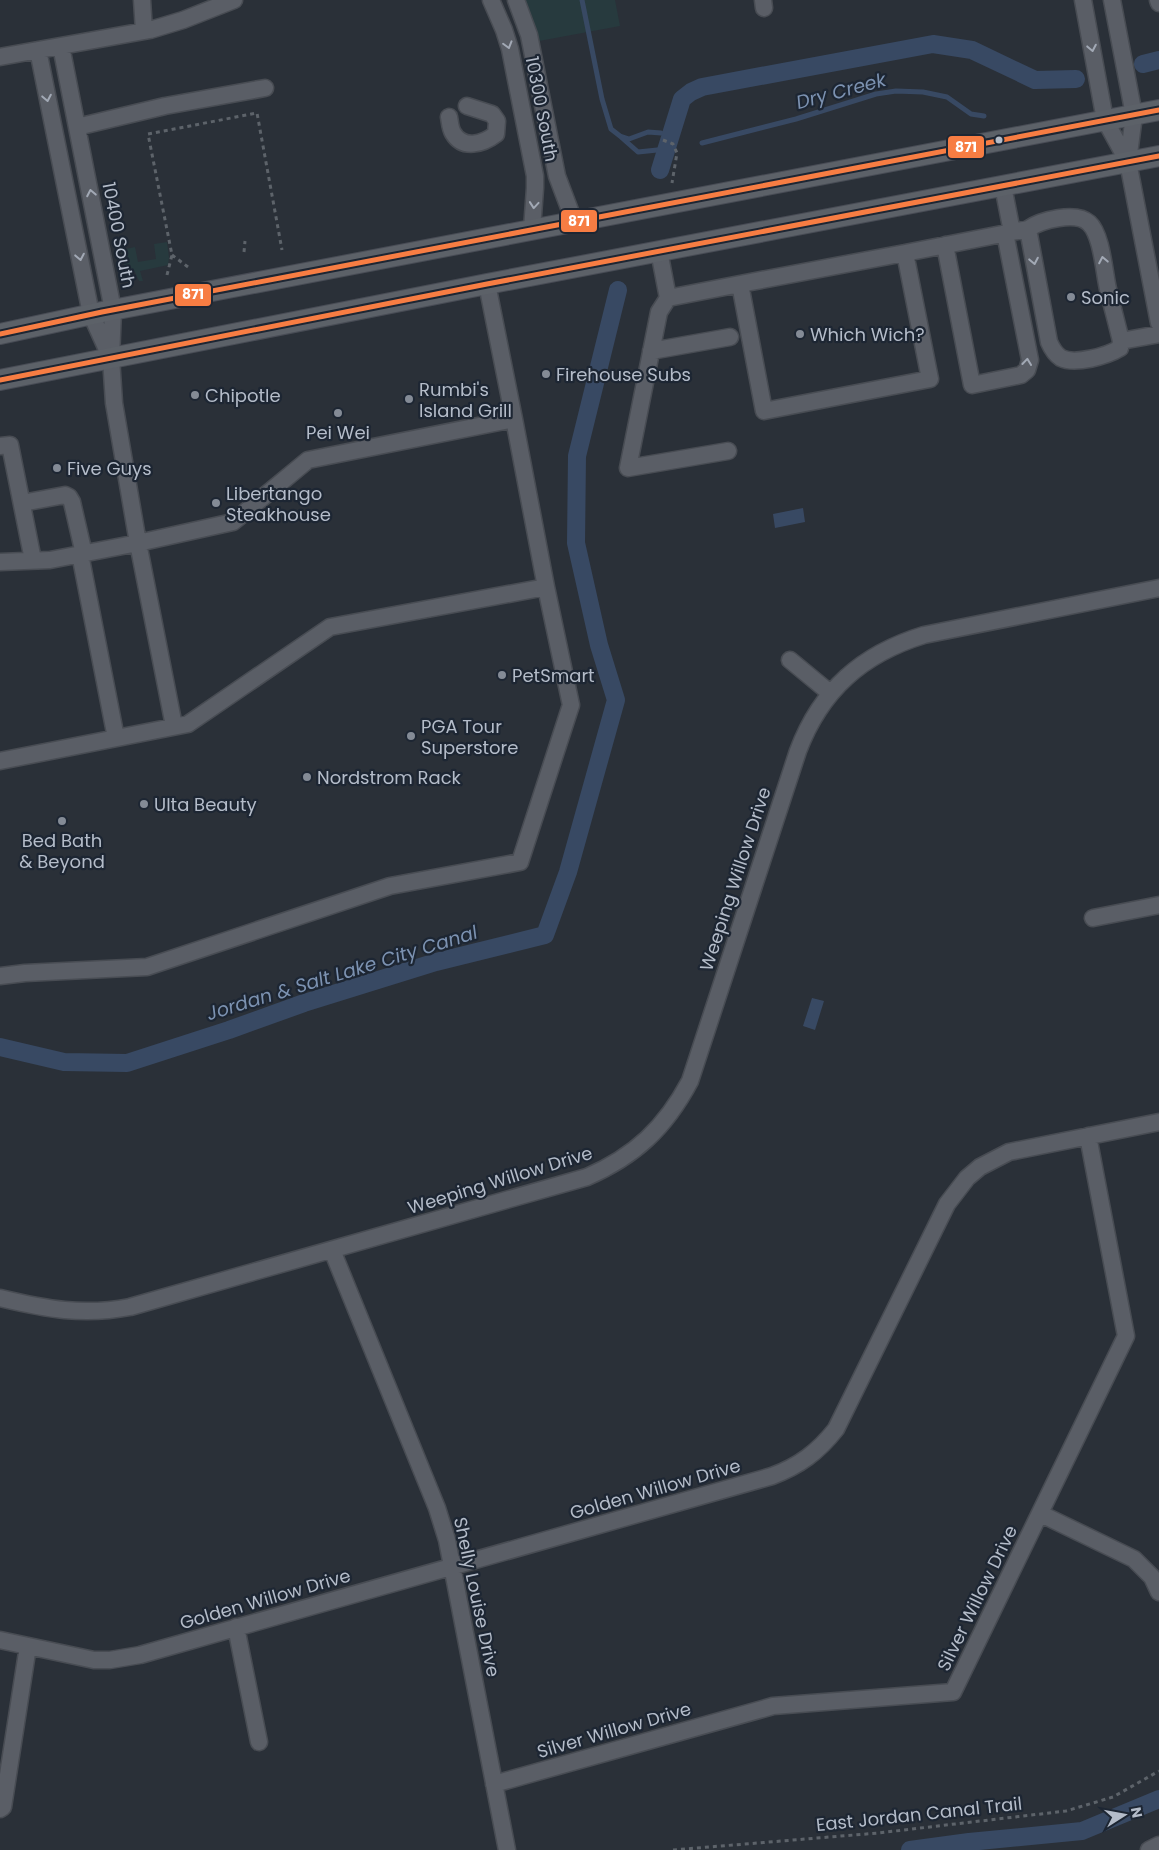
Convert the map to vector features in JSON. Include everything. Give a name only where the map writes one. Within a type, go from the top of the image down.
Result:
[{"type":"main road","points":[[0,334],[91,314],[1159,110]]},
{"type":"main road","points":[[0,380],[487,284],[1159,156]]},
{"type":"street","points":[[142,0],[144,31]]},
{"type":"street","points":[[0,57],[144,31],[183,20],[234,0]]},
{"type":"street","name":"10300 South","points":[[491,0],[510,49],[535,176],[532,229]]},
{"type":"street","name":"10300 South","points":[[516,0],[524,18],[531,44],[557,176],[574,221]]},
{"type":"street","points":[[1083,0],[1105,120],[1128,162],[1159,323]]},
{"type":"street","points":[[1112,0],[1134,115],[1128,162]]},
{"type":"street","name":"10400 South","points":[[61,46],[113,310],[111,358]]},
{"type":"street","points":[[38,50],[91,314],[111,358],[114,403],[138,543],[174,726]]},
{"type":"street","points":[[78,127],[165,106],[265,88]]},
{"type":"street","points":[[449,117],[452,132],[460,142],[470,144],[487,141],[496,134],[497,121],[492,114],[467,106]]},
{"type":"street","points":[[668,298],[1015,231],[1038,222],[1073,216],[1088,222],[1092,226],[1099,243],[1121,341],[1120,348],[1114,352],[1078,360],[1068,360],[1053,351],[1015,231],[1003,186]]},
{"type":"street","points":[[945,245],[972,385],[1021,375],[1027,370],[1030,360],[1015,231]]},
{"type":"street","points":[[659,251],[668,298],[659,312],[628,468],[728,451]]},
{"type":"street","points":[[740,284],[764,411],[930,379],[905,253]]},
{"type":"street","points":[[0,976],[147,967],[390,886],[520,862],[571,705],[487,284]]},
{"type":"street","points":[[1121,341],[1159,334]]},
{"type":"street","points":[[652,351],[730,337]]},
{"type":"street","points":[[0,562],[50,560],[233,522],[308,460],[514,419]]},
{"type":"street","points":[[0,446],[10,445],[33,560]]},
{"type":"street","points":[[22,503],[65,495],[72,502],[116,738]]},
{"type":"street","points":[[0,761],[188,724],[330,627],[546,587]]},
{"type":"street","name":"Weeping Willow Drive","points":[[0,1298],[63,1311],[96,1312],[146,1303],[587,1177],[624,1158],[656,1132],[673,1111],[690,1081],[798,751],[811,720],[830,693],[872,657],[906,640],[1159,588]]},
{"type":"street","points":[[790,660],[830,693]]},
{"type":"street","points":[[1093,918],[1159,905]]},
{"type":"street","name":"Golden Willow Drive","points":[[0,1640],[79,1658],[110,1660],[140,1655],[772,1476],[801,1463],[826,1442],[844,1415],[947,1204],[956,1190],[980,1167],[1009,1152],[1159,1122]]},
{"type":"street","name":"Silver Willow Drive","points":[[494,1784],[773,1706],[953,1692],[1126,1336],[1088,1136]]},
{"type":"street","name":"Shelly Louise Drive","points":[[332,1250],[437,1508],[447,1540],[507,1850]]},
{"type":"street","points":[[1041,1514],[1134,1559],[1152,1577],[1159,1592]]},
{"type":"street","points":[[236,1627],[259,1742]]},
{"type":"street","points":[[0,1809],[3,1807],[28,1646]]},
{"type":"street","points":[[1148,1850],[1159,1845]]},
{"type":"path","points":[[167,275],[172,255],[148,134],[257,113],[282,250]]},
{"type":"path","points":[[663,140],[673,144],[677,153],[672,183]]},
{"type":"path","points":[[244,252],[245,241]]},
{"type":"path","points":[[172,255],[188,267]]},
{"type":"path","name":"East Jordan Canal Trail","points":[[673,1850],[878,1833],[1066,1811],[1113,1797],[1159,1771]]},
{"type":"green space","points":[[524,0],[615,0],[620,26],[539,41],[532,16]]},
{"type":"green space","points":[[167,242],[168,265],[140,271],[143,281],[139,281],[135,272],[131,272],[121,281],[118,276],[125,269],[121,250],[135,247],[138,262],[156,259],[154,244]]},
{"type":"water","points":[[803,508],[805,522],[775,528],[773,514]]},
{"type":"water","points":[[812,998],[824,1001],[815,1030],[803,1026]]},
{"type":"waterway","name":"Dry Creek","points":[[582,0],[602,99],[611,129],[620,136],[629,139],[648,132],[661,133]]},
{"type":"waterway","name":"Jordan & Salt Lake City Canal","points":[[660,170],[682,99],[702,87],[933,44],[972,50],[1035,80],[1076,79]]},
{"type":"waterway","name":"Jordan & Salt Lake City Canal","points":[[1143,64],[1159,60]]},
{"type":"waterway","name":"Jordan & Salt Lake City Canal","points":[[1143,64],[1159,60]]},
{"type":"waterway","name":"Dry Creek","points":[[702,143],[796,119],[876,94],[896,91],[923,92],[947,97],[971,114],[984,116]]},
{"type":"waterway","points":[[621,137],[638,152],[667,149]]},
{"type":"waterway","name":"Jordan & Salt Lake City Canal","points":[[0,1047],[64,1062],[127,1063],[304,1003],[436,962],[545,935],[568,872],[616,700],[599,645],[576,543],[577,456],[618,290]]},
{"type":"waterway","points":[[910,1850],[1082,1831],[1159,1799]]},
{"type":"transit line","name":"871","points":[[0,334],[102,312],[1159,110]]},
{"type":"transit line","name":"871","points":[[0,380],[487,284],[1159,156]]},
{"type":"place","name":"Sonic","points":[[1071,297]]},
{"type":"place","name":"Which Wich?","points":[[800,334]]},
{"type":"place","name":"Firehouse Subs","points":[[546,374]]},
{"type":"place","name":"Chipotle","points":[[195,395]]},
{"type":"place","name":"Rumbi's Island Grill","points":[[409,399]]},
{"type":"place","name":"Pei Wei","points":[[338,413]]},
{"type":"place","name":"Five Guys","points":[[57,468]]},
{"type":"place","name":"Libertango Steakhouse","points":[[216,503]]},
{"type":"place","name":"PetSmart","points":[[502,675]]},
{"type":"place","name":"PGA Tour Superstore","points":[[411,736]]},
{"type":"place","name":"Nordstrom Rack","points":[[307,777]]},
{"type":"place","name":"Ulta Beauty","points":[[144,804]]},
{"type":"place","name":"Bed Bath & Beyond","points":[[62,821]]}]
